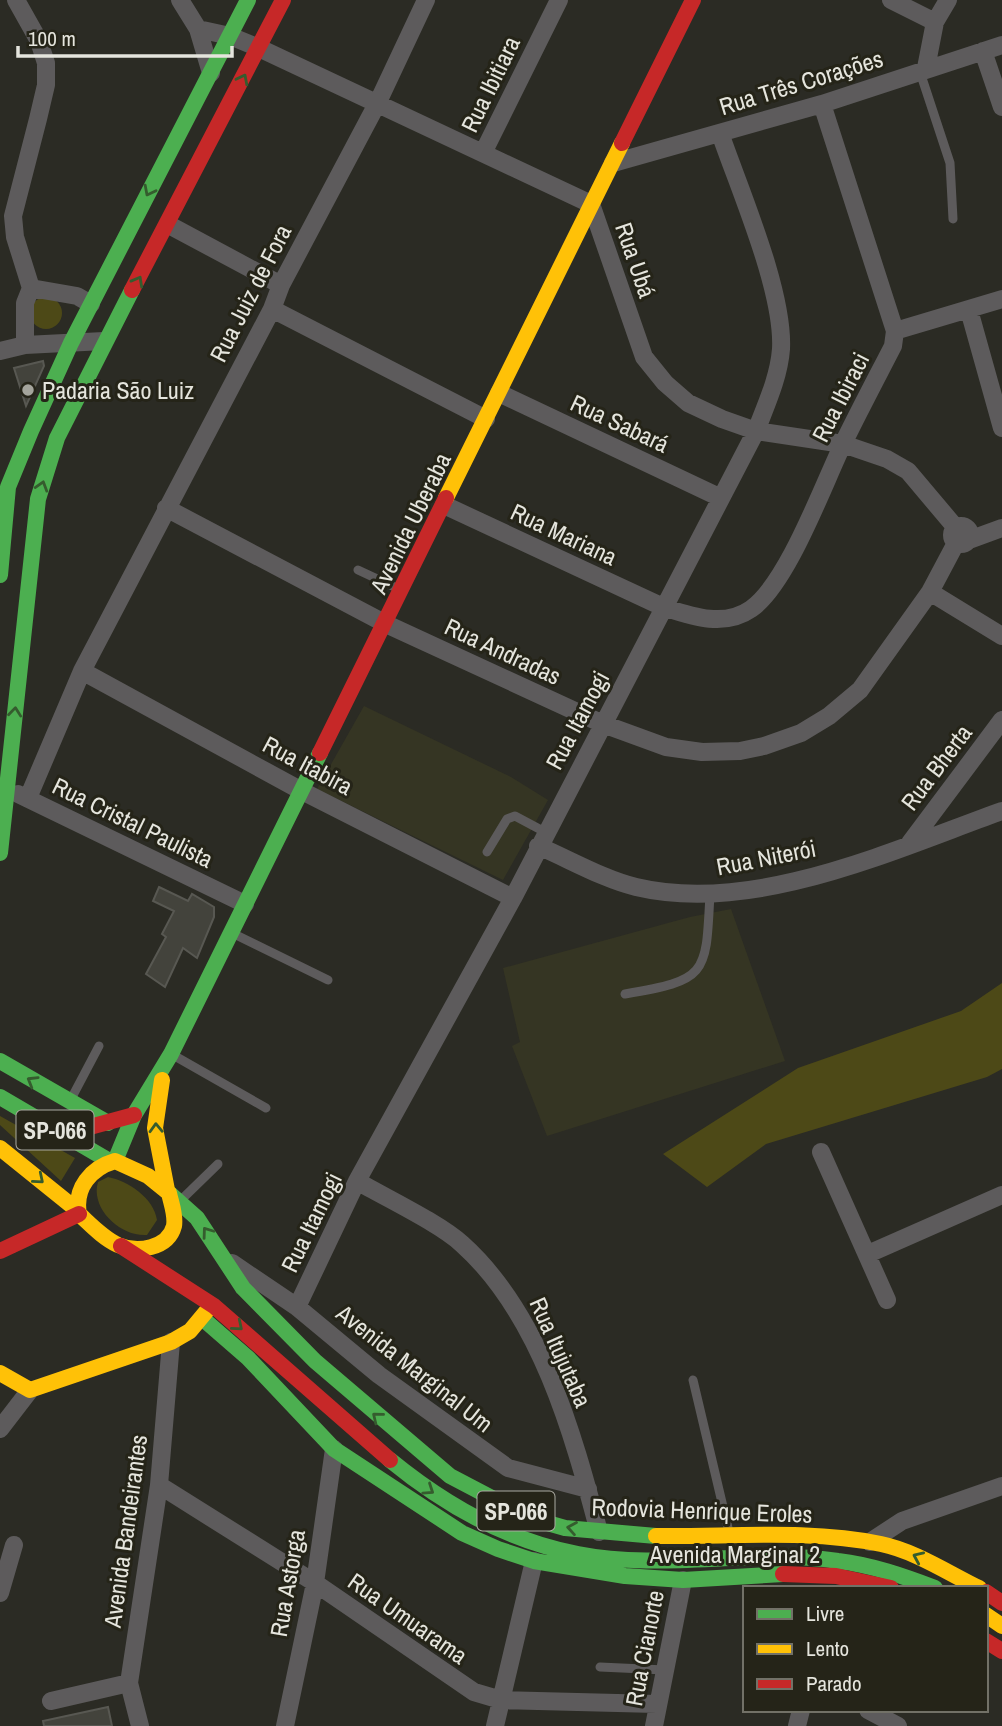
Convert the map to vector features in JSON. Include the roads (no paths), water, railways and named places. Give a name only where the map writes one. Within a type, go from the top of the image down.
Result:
[{"type":"main road","points":[[0,575],[4,488],[71,343],[248,0]]},
{"type":"main road","points":[[0,853],[3,786],[38,499],[57,438],[104,341],[169,225],[283,0]]},
{"type":"main road","name":"Avenida Uberaba","points":[[113,1161],[134,1115],[168,1060],[300,790],[386,624],[693,0]]},
{"type":"main road","points":[[171,149],[199,166]]},
{"type":"main road","name":"Avenida Uberaba","points":[[168,1060],[155,1128],[172,1195]]},
{"type":"main road","points":[[0,1061],[108,1123]]},
{"type":"main road","name":"SP-066","points":[[0,1097],[113,1161],[129,1166],[172,1195]]},
{"type":"main road","points":[[64,1133],[134,1115]]},
{"type":"main road","name":"SP-066","points":[[0,1148],[121,1247]]},
{"type":"main road","name":"SP-066","points":[[78,1212],[86,1180],[96,1169],[113,1161]]},
{"type":"main road","points":[[121,1247],[145,1249],[161,1244],[171,1236],[174,1224],[172,1195]]},
{"type":"main road","name":"Rodovia Henrique Eroles","points":[[172,1195],[197,1217],[243,1288],[362,1405],[450,1476],[530,1518],[627,1536],[825,1537],[870,1542],[911,1554],[975,1586]]},
{"type":"main road","points":[[0,1251],[78,1212]]},
{"type":"main road","name":"Rodovia Henrique Eroles","points":[[121,1247],[212,1304],[397,1468],[491,1527],[522,1539],[569,1551],[635,1559],[757,1557],[873,1564],[911,1576],[931,1586]]},
{"type":"main road","points":[[0,1373],[30,1391],[171,1342],[190,1331],[212,1304]]},
{"type":"main road","name":"Avenida Marginal 2","points":[[202,1318],[256,1366],[334,1449],[462,1533],[534,1561],[625,1576],[683,1580],[784,1574],[872,1586]]},
{"type":"street","points":[[16,0],[39,41],[46,63],[46,85],[13,216],[15,237],[31,288],[24,303],[26,345]]},
{"type":"street","points":[[180,0],[198,29],[211,73]]},
{"type":"street","name":"Rua Juiz de Fora","points":[[28,798],[82,671],[272,309],[281,285],[378,102],[426,0]]},
{"type":"street","name":"Rua Ibitiara","points":[[484,151],[559,0]]},
{"type":"street","points":[[891,0],[935,22]]},
{"type":"street","points":[[923,69],[935,22],[948,0]]},
{"type":"street","name":"Rua Ubá","points":[[198,29],[230,36],[259,48],[484,151],[591,204],[644,357],[665,383],[688,402],[756,431],[843,444],[887,459],[908,471],[960,537]]},
{"type":"street","name":"Rua Três Corações","points":[[613,163],[822,104],[1002,45]]},
{"type":"street","points":[[983,51],[1002,107]]},
{"type":"street","name":"Rua Ibiraci","points":[[663,607],[699,619],[725,619],[750,610],[768,593],[789,558],[893,346],[895,331],[822,104]]},
{"type":"street","name":"Rua Itamogi","points":[[297,1307],[357,1181],[513,898],[541,839],[756,431],[774,385],[781,349],[778,310],[720,133]]},
{"type":"street","points":[[169,225],[281,285]]},
{"type":"street","points":[[31,288],[77,296],[91,304]]},
{"type":"street","points":[[895,331],[1002,299]]},
{"type":"street","points":[[272,309],[486,419]]},
{"type":"street","points":[[969,310],[1002,428]]},
{"type":"street","points":[[0,351],[26,345],[104,341]]},
{"type":"street","name":"Rua Sabará","points":[[499,393],[721,498]]},
{"type":"street","name":"Rua Mariana","points":[[444,505],[663,607]]},
{"type":"street","name":"Rua Andradas","points":[[166,508],[386,624],[603,724],[666,747],[702,752],[740,751],[801,733],[829,716],[860,690],[930,592],[960,537]]},
{"type":"street","points":[[960,537],[1002,528]]},
{"type":"street","points":[[930,592],[1002,636]]},
{"type":"street","name":"Rua Itabira","points":[[82,671],[300,790],[513,898]]},
{"type":"street","name":"Rua Bherta","points":[[910,844],[1002,720]]},
{"type":"street","name":"Rua Cristal Paulista","points":[[3,786],[245,904]]},
{"type":"street","name":"Rua Niterói","points":[[541,839],[635,887],[683,894],[710,893],[820,874],[1002,811]]},
{"type":"street","points":[[821,1152],[887,1300]]},
{"type":"street","name":"Rua Itujutaba","points":[[357,1181],[461,1242],[504,1288],[532,1335],[588,1489],[599,1532]]},
{"type":"street","points":[[868,1254],[1002,1195]]},
{"type":"street","name":"Avenida Marginal Um","points":[[226,1258],[297,1307],[379,1375],[508,1468],[588,1489]]},
{"type":"street","name":"Avenida Bandeirantes","points":[[140,1726],[129,1683],[159,1485],[171,1342]]},
{"type":"street","points":[[0,1429],[30,1391]]},
{"type":"street","name":"Rua Astorga","points":[[285,1726],[314,1583],[334,1449]]},
{"type":"street","name":"Rua Umuarama","points":[[159,1485],[314,1583],[459,1684],[501,1700],[657,1704]]},
{"type":"street","points":[[870,1542],[902,1521],[1002,1486]]},
{"type":"street","points":[[0,1593],[14,1545]]},
{"type":"street","points":[[495,1726],[534,1561]]},
{"type":"street","name":"Rua Cianorte","points":[[654,1726],[683,1580]]},
{"type":"street","points":[[51,1701],[129,1683]]},
{"type":"street","points":[[872,1712],[898,1726]]},
{"type":"lane","points":[[923,69],[950,163],[953,219]]},
{"type":"lane","points":[[358,570],[402,590]]},
{"type":"lane","points":[[486,852],[507,820],[515,816],[541,839]]},
{"type":"lane","points":[[625,994],[674,986],[697,971],[705,958],[710,893]]},
{"type":"lane","points":[[231,932],[328,980]]},
{"type":"lane","points":[[69,1102],[99,1046]]},
{"type":"lane","points":[[168,1060],[266,1108]]},
{"type":"lane","points":[[172,1195],[218,1164]]},
{"type":"lane","points":[[693,1380],[730,1537]]},
{"type":"lane","points":[[600,1667],[665,1670]]},
{"type":"place","name":"Padaria São Luiz","points":[[28,390]]}]
